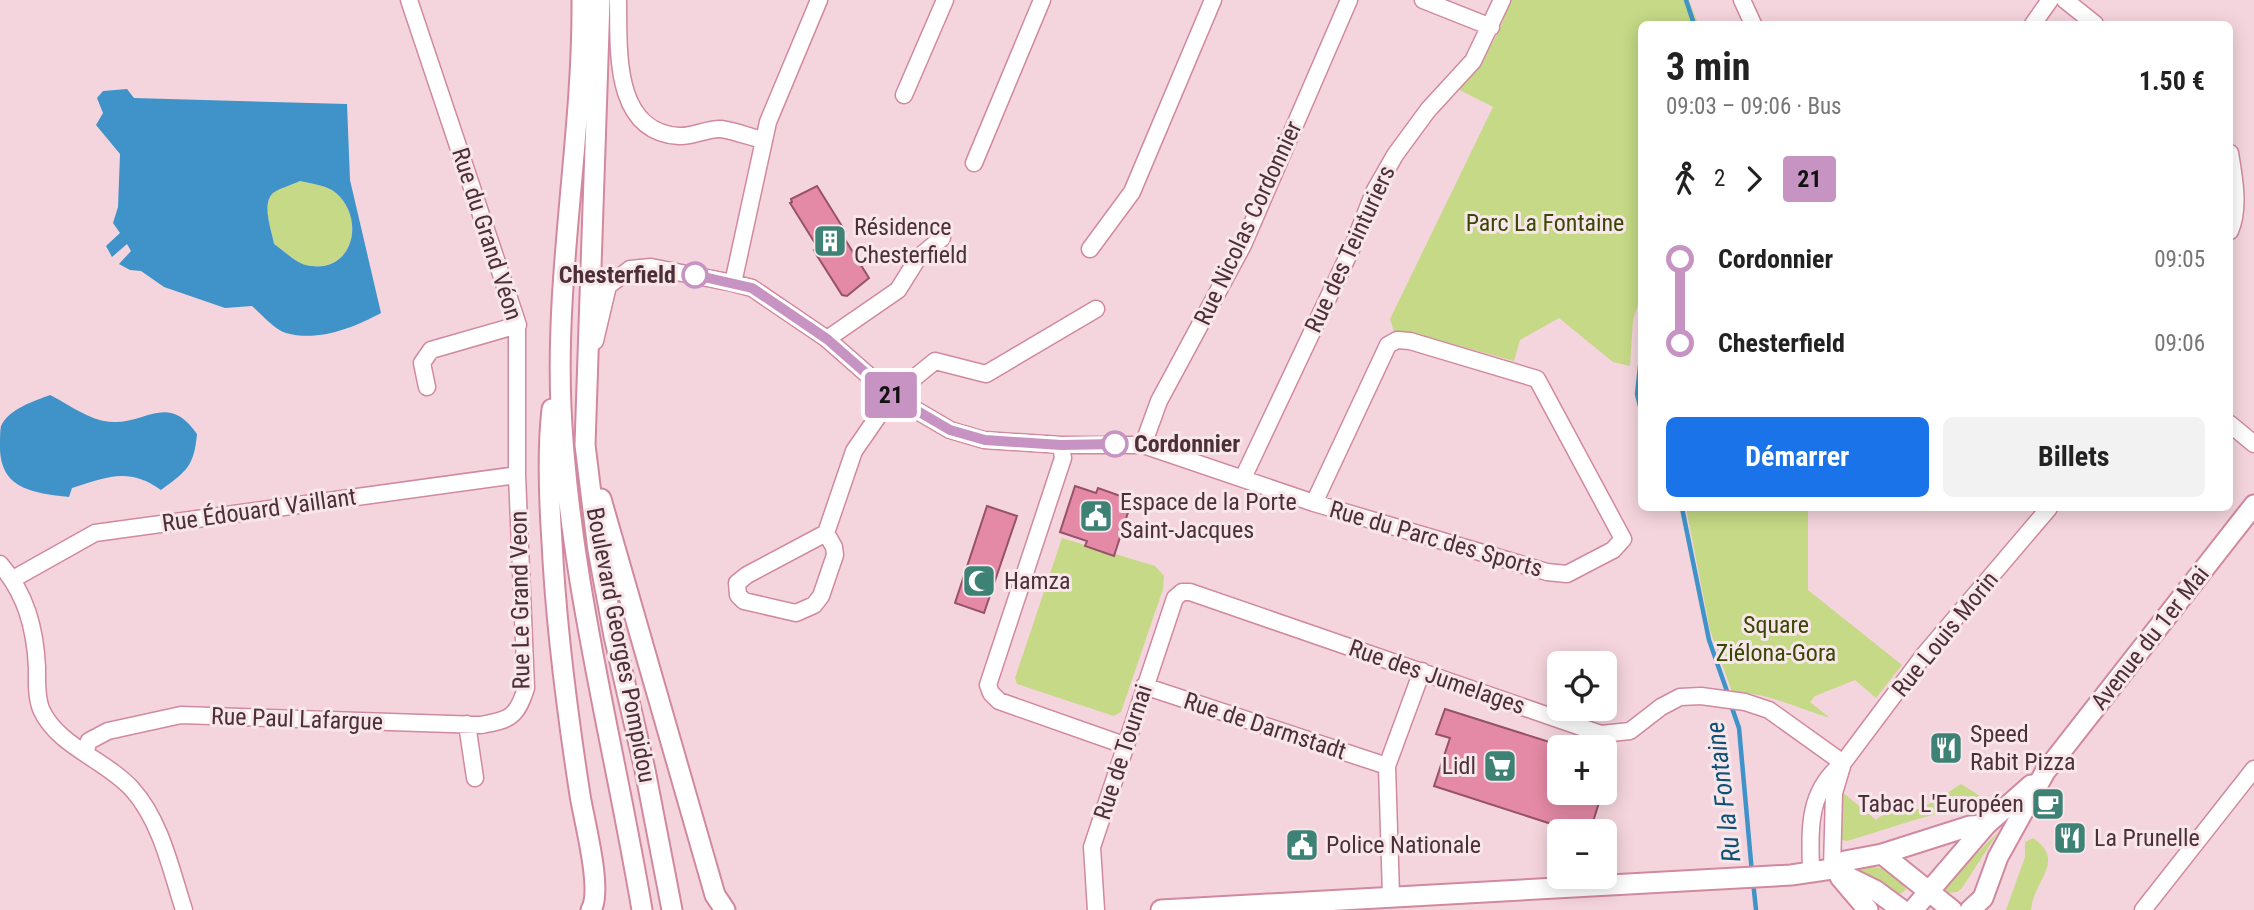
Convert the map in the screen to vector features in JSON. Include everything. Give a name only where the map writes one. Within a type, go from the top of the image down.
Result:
[{"type":"main road","name":"Boulevard Georges Pompidou","points":[[582,0],[579,91],[560,339],[549,439],[559,655],[596,897],[591,910]]},
{"type":"main road","name":"Boulevard Georges Pompidou","points":[[600,0],[585,445],[598,550],[614,636],[645,770],[672,910]]},
{"type":"main road","name":"Boulevard Georges Pompidou","points":[[560,339],[561,409],[575,552],[642,910]]},
{"type":"main road","points":[[585,445],[715,895],[725,910]]},
{"type":"main road","name":"Avenue du 1er Mai","points":[[1980,906],[1998,857],[2045,772],[2254,505]]},
{"type":"main road","name":"Avenue du 1er Mai","points":[[1913,910],[1929,900],[1986,825],[2045,772]]},
{"type":"main road","points":[[1161,910],[1811,872],[1832,869],[1845,862],[1882,854],[1970,826],[1986,825]]},
{"type":"main road","points":[[1882,854],[1929,900],[1952,910]]},
{"type":"main road","points":[[1832,869],[1868,910]]},
{"type":"main road","points":[[1832,869],[1875,890],[1902,910]]},
{"type":"street","name":"Rue du Grand Véon","points":[[409,0],[517,325],[517,475]]},
{"type":"street","points":[[618,0],[620,76],[628,101],[641,122],[659,132],[681,136],[720,129],[763,140]]},
{"type":"street","points":[[733,283],[768,122],[819,0]]},
{"type":"street","points":[[904,95],[945,0]]},
{"type":"street","points":[[974,163],[1042,0]]},
{"type":"street","points":[[1090,249],[1132,192],[1213,0]]},
{"type":"street","name":"Rue Nicolas Cordonnier","points":[[1143,444],[1160,401],[1243,245],[1349,0]]},
{"type":"street","points":[[1423,0],[1491,27]]},
{"type":"street","name":"Rue des Teinturiers","points":[[1243,478],[1356,241],[1374,192],[1395,155],[1428,110],[1473,61],[1502,0]]},
{"type":"street","points":[[1742,0],[1752,21]]},
{"type":"street","points":[[2035,21],[2050,0]]},
{"type":"street","points":[[2065,0],[2091,21]]},
{"type":"street","points":[[2233,170],[2233,225]]},
{"type":"street","points":[[827,339],[898,290],[918,258],[942,238]]},
{"type":"street","points":[[585,390],[608,286],[630,269],[652,267],[752,288],[827,339],[892,396],[950,430],[985,440],[1061,445],[1143,444],[1314,503]]},
{"type":"street","points":[[826,533],[834,547],[835,555],[821,596],[814,604],[796,613],[744,601],[738,595],[737,583],[747,575],[826,533],[854,451],[892,396],[935,361],[986,374],[1096,309]]},
{"type":"street","points":[[427,387],[422,363],[431,350],[517,325]]},
{"type":"street","name":"Rue du Parc des Sports","points":[[1397,340],[1410,341],[1537,379],[1623,539],[1613,550],[1567,574],[1547,572],[1314,503],[1381,356],[1388,345],[1397,340]]},
{"type":"street","points":[[2233,426],[2254,444]]},
{"type":"street","points":[[1061,445],[1063,458],[988,685],[999,701],[1124,745]]},
{"type":"street","name":"Rue Édouard Vaillant","points":[[13,579],[95,533],[517,475]]},
{"type":"street","name":"Rue Le Grand Veon","points":[[467,724],[498,722],[511,718],[520,707],[526,688],[517,475]]},
{"type":"street","name":"Rue Louis Morin","points":[[1811,872],[1811,839],[1816,795],[1829,775],[1843,763],[1924,655],[2046,511]]},
{"type":"street","points":[[0,564],[13,579],[30,618],[36,643],[38,697],[42,710],[57,731],[131,787],[146,807],[167,855],[184,910]]},
{"type":"street","name":"Rue des Jumelages","points":[[1175,598],[1182,592],[1190,592],[1601,734],[1630,732],[1661,706],[1680,697],[1736,701],[1769,710],[1843,763]]},
{"type":"street","name":"Rue de Tournai","points":[[1096,910],[1092,847],[1175,598]]},
{"type":"street","points":[[1391,895],[1387,766],[1422,671]]},
{"type":"street","name":"Rue de Darmstadt","points":[[1144,686],[1387,766]]},
{"type":"street","name":"Rue Paul Lafargue","points":[[85,751],[89,741],[108,731],[181,715],[467,724]]},
{"type":"street","points":[[467,724],[475,778]]},
{"type":"street","name":"Rue Louis Morin","points":[[1832,869],[1834,793],[1843,763]]},
{"type":"street","points":[[2143,910],[2254,769]]},
{"type":"green space","name":"Parc La Fontaine","points":[[1509,0],[1689,0],[1697,21],[1638,21],[1638,305],[1633,320],[1630,366],[1613,362],[1559,318],[1520,340],[1514,361],[1413,333],[1394,332],[1390,319],[1493,107],[1458,89],[1490,48]]},
{"type":"green space","points":[[300,181],[328,188],[336,193],[351,217],[350,243],[344,254],[334,262],[322,266],[302,264],[274,244],[268,211],[270,198],[276,191]]},
{"type":"green space","name":"Square Ziélona-Gora","points":[[1687,511],[1808,511],[1808,590],[1902,665],[1876,698],[1855,680],[1815,696],[1810,702],[1830,718],[1769,698],[1732,692],[1710,630]]},
{"type":"green space","points":[[1062,538],[1155,566],[1164,576],[1163,589],[1121,712],[1114,716],[1017,684],[1015,678]]},
{"type":"green space","points":[[1961,784],[1993,804],[1992,806],[1969,812],[1933,815],[1847,841],[1842,840],[1838,832],[1841,791],[1876,820],[1891,813],[1918,809]]},
{"type":"green space","points":[[1999,831],[1962,888],[1957,892],[1947,893],[1945,886]]},
{"type":"green space","points":[[2033,838],[2047,855],[2046,872],[2031,910],[2006,910],[2025,857],[2025,842]]},
{"type":"green space","points":[[1866,866],[1896,875],[1906,890],[1900,894],[1866,874],[1845,869]]},
{"type":"water","points":[[127,89],[134,98],[347,104],[350,180],[381,313],[359,324],[323,335],[286,333],[277,329],[252,306],[225,308],[164,287],[141,271],[130,270],[119,264],[131,251],[127,244],[112,257],[106,246],[120,233],[113,223],[118,207],[120,154],[96,125],[103,113],[97,98],[103,91]],"holes":[[[300,181],[332,190],[345,204],[351,217],[350,243],[344,254],[334,262],[322,266],[302,264],[274,244],[268,211],[270,198],[273,193]]]},
{"type":"water","points":[[50,395],[84,414],[104,421],[118,422],[164,412],[175,414],[186,421],[197,434],[191,461],[177,478],[161,490],[139,478],[128,476],[107,478],[72,488],[69,497],[21,486],[12,480],[1,461],[1,426],[16,410]]},
{"type":"building","name":"Résidence Chesterfield","points":[[817,186],[845,231],[841,233],[869,278],[847,296],[842,295],[816,254],[814,250],[818,248],[790,203],[791,199]]},
{"type":"building","name":"Espace de la Porte Saint-Jacques","points":[[1075,486],[1096,493],[1098,488],[1132,500],[1114,556],[1085,546],[1087,541],[1060,532]]},
{"type":"building","name":"Hamza","points":[[987,506],[1017,516],[984,613],[955,603]]},
{"type":"building","name":"Lidl","points":[[1445,709],[1547,741],[1547,805],[1598,805],[1594,819],[1547,819],[1547,823],[1434,786],[1450,738],[1436,734]]},
{"type":"waterway","name":"Ru la Fontaine","points":[[1686,0],[1693,21]]},
{"type":"waterway","name":"Ru la Fontaine","points":[[1638,385],[1638,398]]},
{"type":"waterway","name":"Ru la Fontaine","points":[[1683,511],[1709,640],[1729,697]]},
{"type":"waterway","name":"Ru la Fontaine","points":[[1731,705],[1739,728],[1752,873]]},
{"type":"waterway","name":"Ru la Fontaine","points":[[1753,881],[1756,910]]},
{"type":"bus line","name":"21","points":[[695,275],[752,288],[827,339],[892,396],[950,430],[985,440],[1061,445],[1115,444]]},
{"type":"place","name":"Résidence Chesterfield","points":[[830,241]]},
{"type":"place","name":"Chesterfield","points":[[695,275]]},
{"type":"place","name":"Cordonnier","points":[[1115,444]]},
{"type":"place","name":"Espace de la Porte Saint-Jacques","points":[[1096,516]]},
{"type":"place","name":"Hamza","points":[[979,581]]},
{"type":"place","name":"Speed Rabit Pizza","points":[[1946,748]]},
{"type":"place","name":"Lidl","points":[[1500,766]]},
{"type":"place","name":"Tabac L'Européen","points":[[2048,804]]},
{"type":"place","name":"La Prunelle","points":[[2070,838]]},
{"type":"place","name":"Police Nationale","points":[[1302,845]]}]
